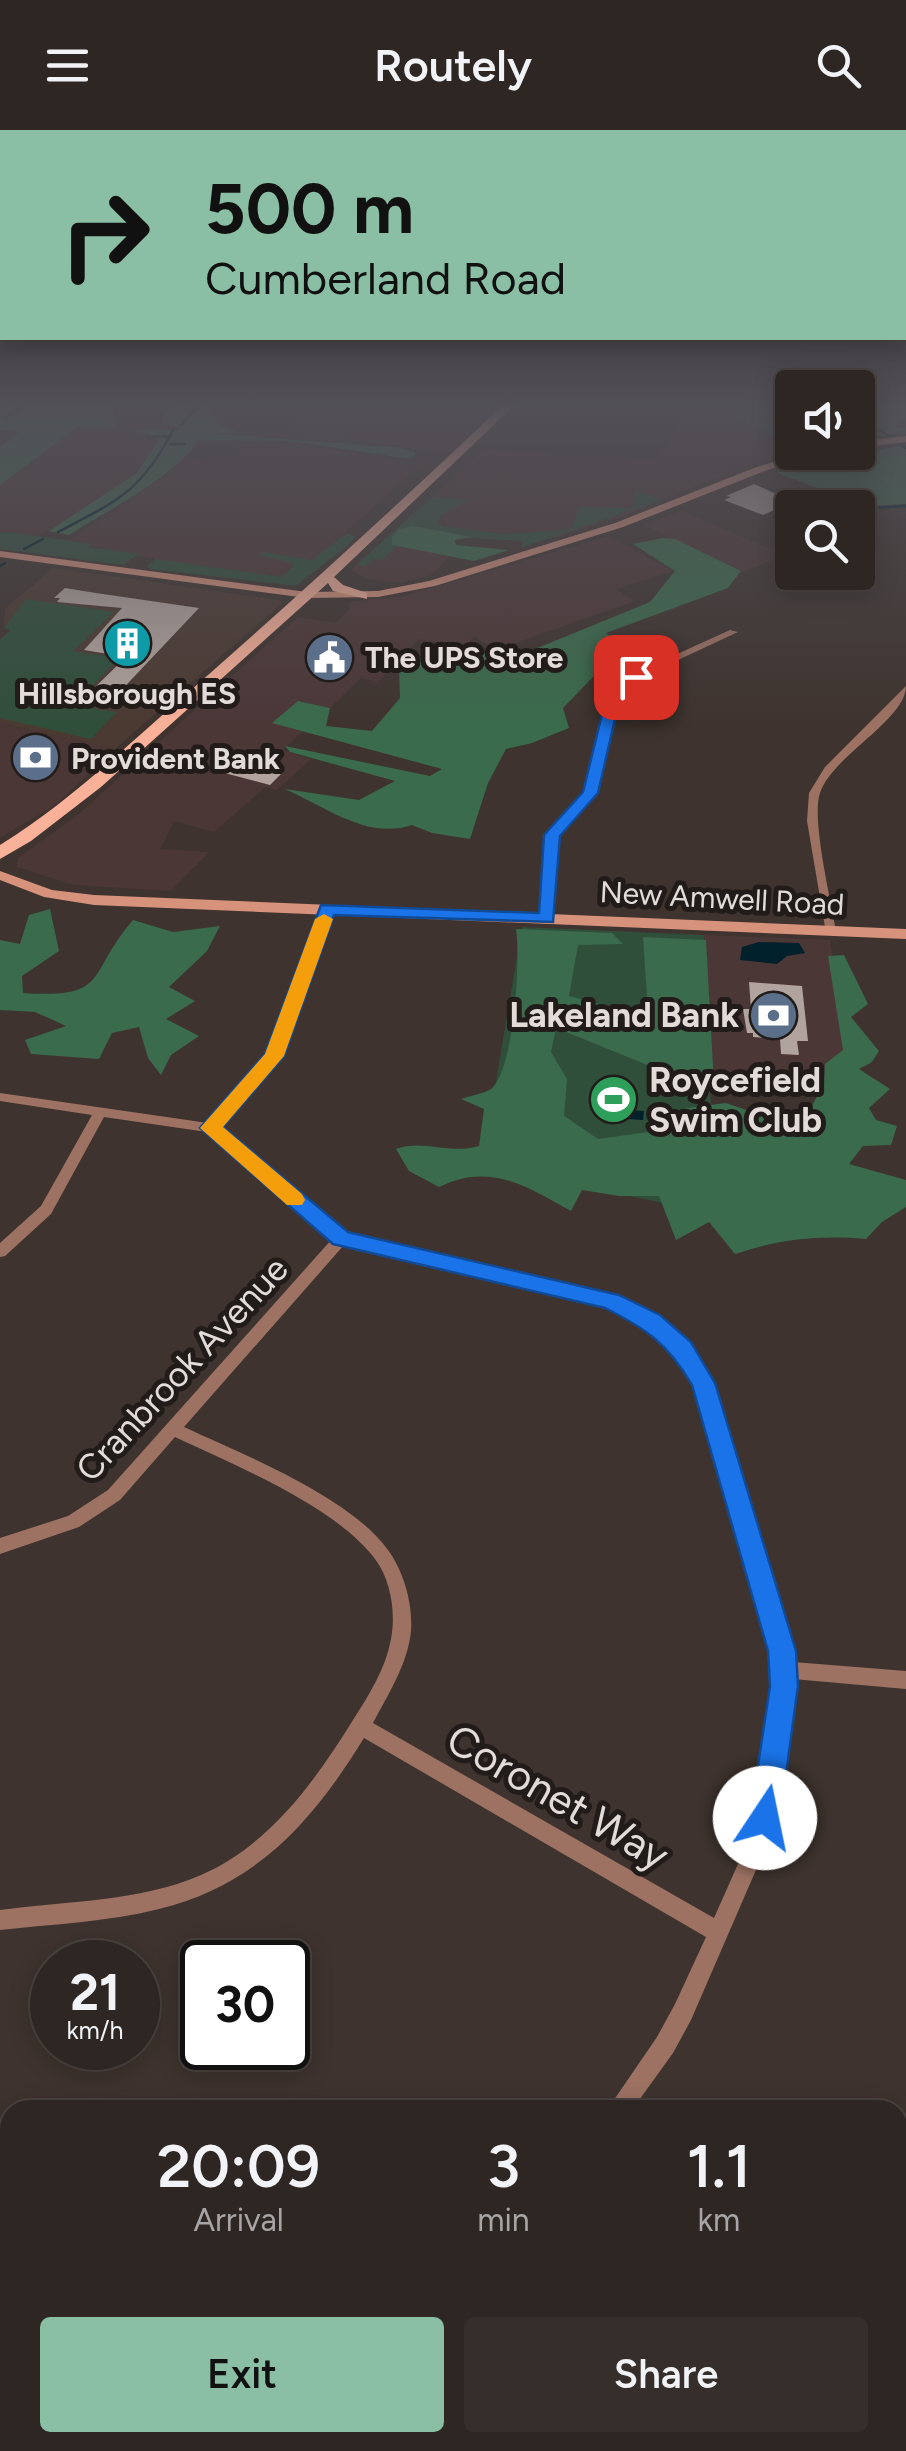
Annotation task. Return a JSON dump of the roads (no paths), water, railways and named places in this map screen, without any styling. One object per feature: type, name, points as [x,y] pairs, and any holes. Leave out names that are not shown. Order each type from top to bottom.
[{"type":"main road","points":[[0,853],[69,805],[400,510]]},
{"type":"main road","points":[[306,595],[334,580],[409,510]]},
{"type":"main road","points":[[0,554],[306,595],[362,596],[431,584],[657,510]]},
{"type":"main road","points":[[334,580],[338,588],[362,596]]},
{"type":"main road","name":"New Amwell Road","points":[[0,875],[30,889],[72,898],[906,934]]},
{"type":"street","points":[[547,918],[552,835],[590,793],[615,698],[645,672],[732,632]]},
{"type":"street","points":[[830,931],[812,820],[814,793],[830,768],[906,690]]},
{"type":"street","points":[[210,1128],[274,1056],[328,909]]},
{"type":"street","points":[[0,1097],[210,1128],[341,1238],[611,1301],[632,1309],[669,1334],[694,1364],[703,1383],[786,1670],[765,1818],[719,1933],[665,2045],[625,2100]]},
{"type":"street","points":[[0,1252],[46,1210],[101,1112]]},
{"type":"street","name":"Cranbrook Avenue","points":[[0,1546],[49,1532],[96,1508],[123,1486],[341,1238]]},
{"type":"street","points":[[0,1920],[168,1896],[230,1871],[267,1844],[297,1814],[360,1726],[388,1677],[401,1639],[398,1594],[382,1555],[366,1535],[332,1510],[174,1430]]},
{"type":"street","points":[[786,1670],[906,1680]]},
{"type":"street","name":"Coronet Way","points":[[360,1726],[719,1933]]},
{"type":"water","points":[[759,942],[799,943],[805,953],[787,956],[777,964],[740,960],[742,947]]},
{"type":"water","name":"Roycefield Swim Club","points":[[598,1087],[632,1090],[631,1110],[644,1111],[643,1120],[596,1117]]},
{"type":"waterway","points":[[58,532],[99,510]]},
{"type":"waterway","points":[[24,549],[43,539]]},
{"type":"waterway","points":[[0,566],[5,563]]},
{"type":"place","name":"Hillsborough ES","points":[[127,644]]},
{"type":"place","name":"The UPS Store","points":[[330,657]]},
{"type":"place","name":"Provident Bank","points":[[36,758]]},
{"type":"place","name":"Lakeland Bank","points":[[774,1015]]},
{"type":"place","name":"Roycefield Swim Club","points":[[614,1100]]}]
